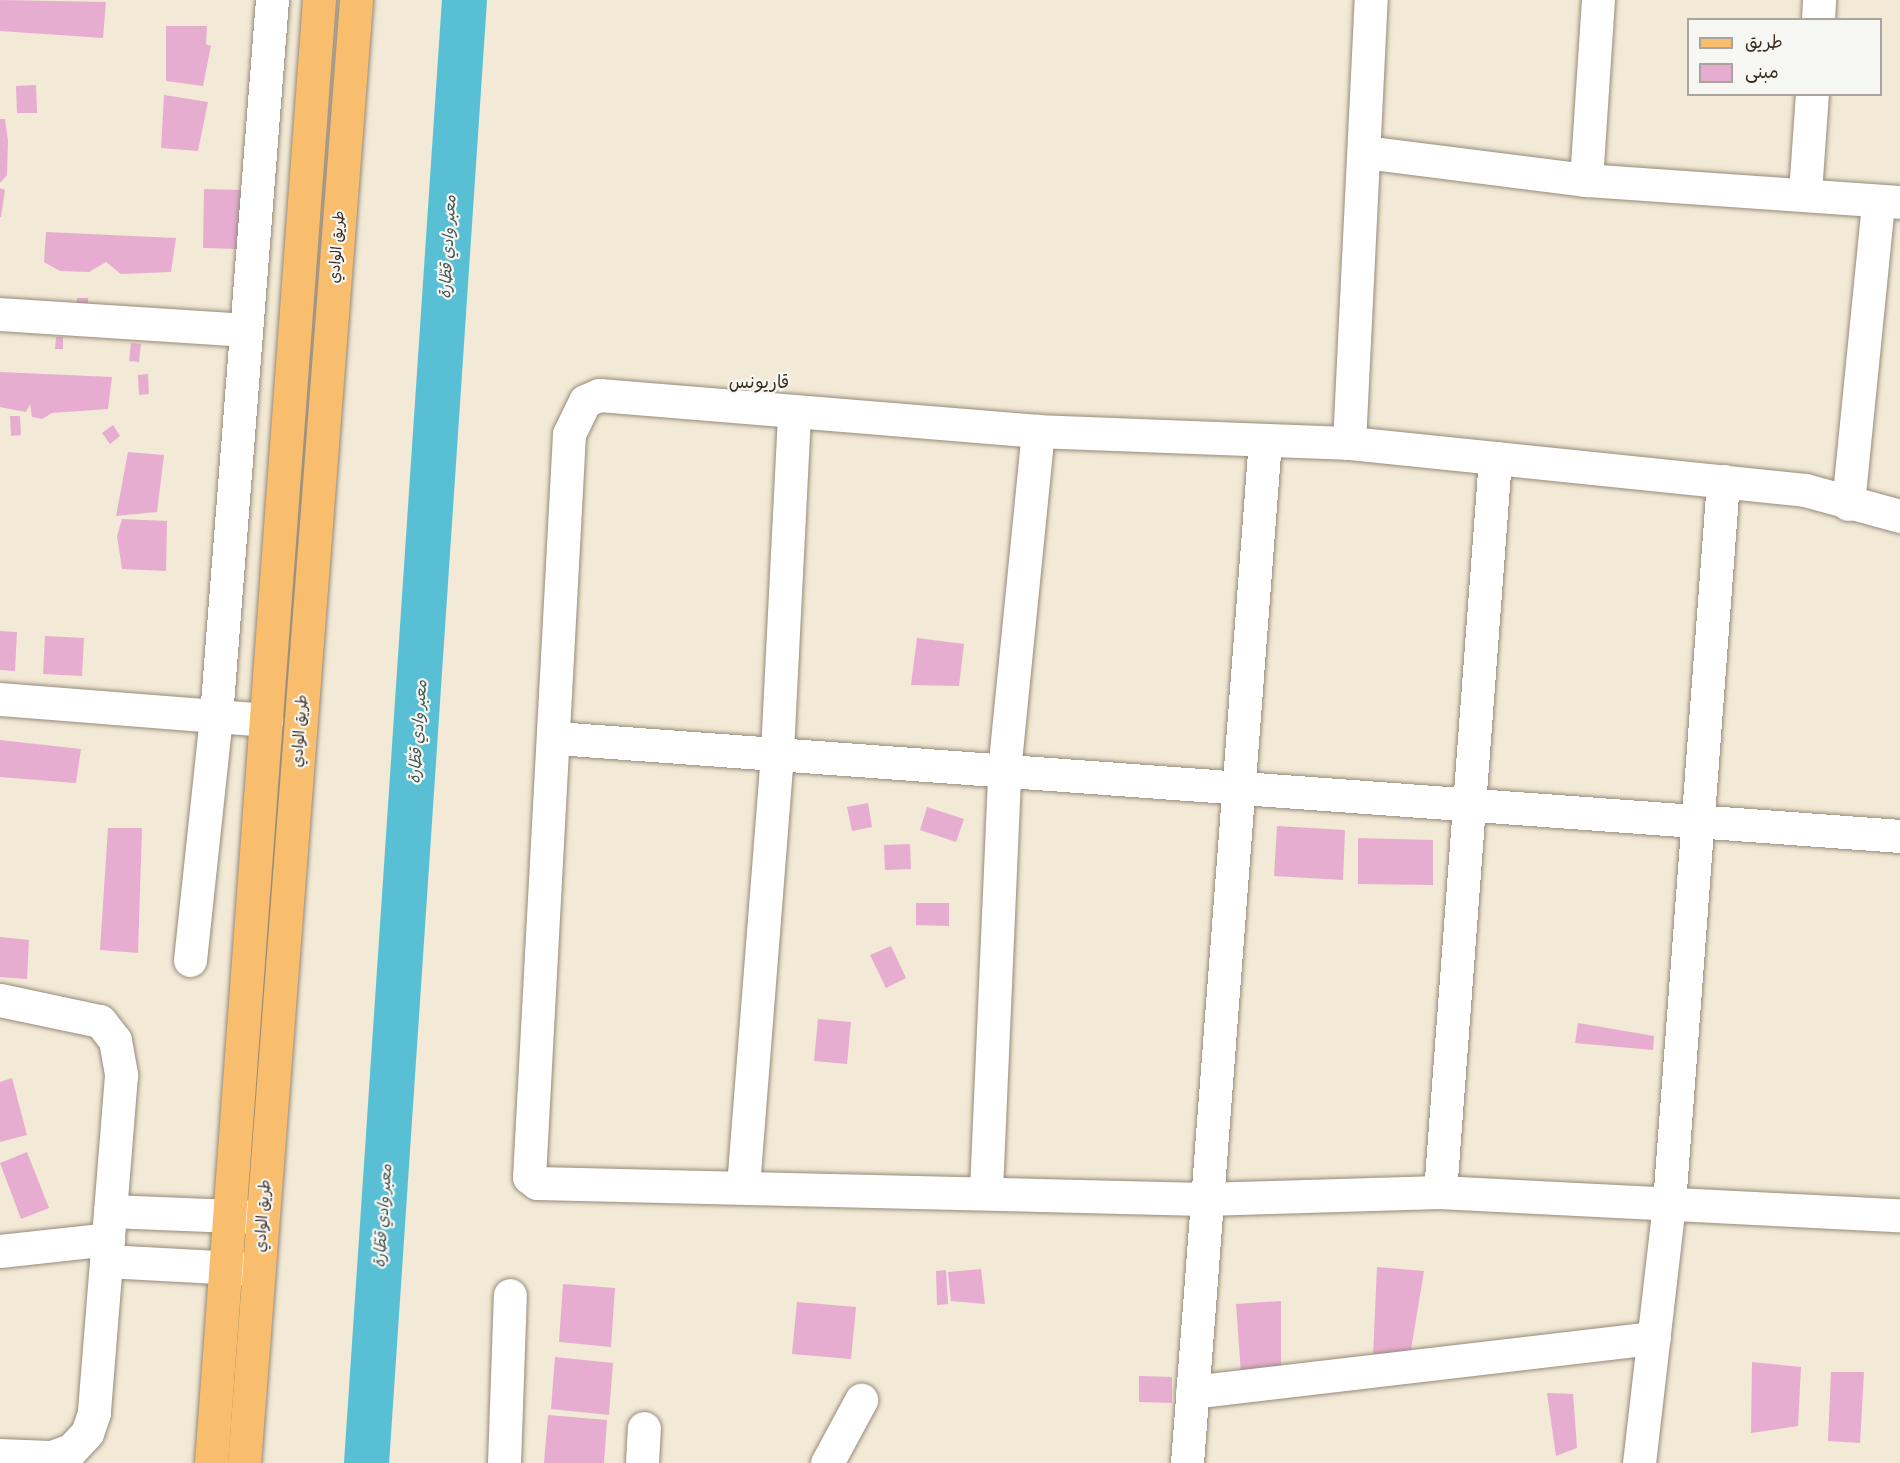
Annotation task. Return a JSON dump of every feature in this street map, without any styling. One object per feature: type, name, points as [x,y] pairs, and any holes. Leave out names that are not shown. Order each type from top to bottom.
[{"type":"main road","points":[[211,1463],[227,1216],[319,0]]},
{"type":"main road","name":"طريق الوادي","points":[[244,1463],[356,0]]},
{"type":"main road","points":[[291,375],[327,378]]},
{"type":"street","points":[[190,960],[216,716],[272,0]]},
{"type":"street","points":[[1349,443],[1371,0]]},
{"type":"street","points":[[1586,180],[1598,0]]},
{"type":"street","points":[[1818,18],[1820,0]]},
{"type":"street","points":[[1805,193],[1812,96]]},
{"type":"street","points":[[1364,152],[1586,180],[1805,193],[1889,202],[1848,504]]},
{"type":"street","points":[[0,314],[245,330]]},
{"type":"street","points":[[1900,516],[1848,504],[1805,490],[1349,443],[1038,431],[599,395],[579,408],[569,434],[556,738],[529,1177],[537,1183],[986,1190],[1204,1199],[1440,1192],[1900,1215]]},
{"type":"street","points":[[743,1186],[777,751],[794,411]]},
{"type":"street","points":[[986,1190],[1004,771],[1038,431]]},
{"type":"street","points":[[1187,1463],[1234,786],[1265,440]]},
{"type":"street","points":[[1440,1192],[1473,805],[1495,458]]},
{"type":"street","points":[[1639,1463],[1669,1203],[1702,821],[1724,481]]},
{"type":"street","points":[[0,699],[266,720]]},
{"type":"street","points":[[556,738],[777,751],[1004,771],[1900,836]]},
{"type":"street","points":[[0,999],[81,1013],[100,1021],[115,1040],[121,1075],[94,1413],[87,1433],[71,1450],[52,1456],[0,1455]]},
{"type":"street","points":[[0,1251],[108,1237],[227,1216],[262,1217]]},
{"type":"street","points":[[108,1237],[224,1267],[259,1269]]},
{"type":"street","points":[[504,1463],[510,1295]]},
{"type":"street","points":[[1192,1392],[1654,1338]]},
{"type":"street","points":[[827,1463],[861,1400]]},
{"type":"street","points":[[642,1463],[644,1428]]},
{"type":"building","points":[[0,0],[106,2],[103,38],[0,31]]},
{"type":"building","points":[[166,26],[207,26],[206,44],[211,46],[203,86],[166,81]]},
{"type":"building","points":[[36,85],[37,113],[17,113],[16,86]]},
{"type":"building","points":[[164,95],[208,102],[198,151],[161,148]]},
{"type":"building","points":[[0,119],[5,119],[8,141],[7,175],[0,183]]},
{"type":"building","points":[[0,188],[5,190],[1,217],[0,217]]},
{"type":"building","points":[[204,189],[241,190],[239,249],[203,248]]},
{"type":"building","points":[[46,232],[176,238],[171,272],[121,274],[106,262],[89,272],[60,271],[44,262]]},
{"type":"building","points":[[77,298],[88,298],[88,314],[77,314]]},
{"type":"building","points":[[56,337],[63,337],[63,349],[55,349]]},
{"type":"building","points":[[131,343],[141,344],[139,362],[129,361]]},
{"type":"building","points":[[0,372],[112,377],[108,409],[52,413],[42,419],[32,417],[30,404],[26,412],[0,407]]},
{"type":"building","points":[[148,374],[149,394],[139,395],[138,375]]},
{"type":"building","points":[[10,416],[20,416],[21,435],[11,436]]},
{"type":"building","points":[[113,425],[120,436],[110,444],[102,433]]},
{"type":"building","points":[[128,452],[164,455],[157,512],[116,516]]},
{"type":"building","points":[[122,519],[167,521],[166,571],[122,569],[117,536]]},
{"type":"building","points":[[0,631],[17,632],[15,671],[0,670]]},
{"type":"building","points":[[45,636],[84,638],[82,676],[43,674]]},
{"type":"building","points":[[917,638],[964,644],[959,686],[911,685]]},
{"type":"building","points":[[0,740],[81,749],[76,783],[0,777]]},
{"type":"building","points":[[868,803],[872,827],[852,831],[847,807]]},
{"type":"building","points":[[927,807],[964,819],[956,842],[920,830]]},
{"type":"building","points":[[1277,826],[1345,830],[1343,880],[1274,876]]},
{"type":"building","points":[[108,828],[142,828],[138,953],[100,950]]},
{"type":"building","points":[[1358,838],[1433,840],[1433,885],[1358,884]]},
{"type":"building","points":[[910,844],[911,869],[885,870],[884,845]]},
{"type":"building","points":[[916,903],[949,903],[949,926],[916,925]]},
{"type":"building","points":[[0,937],[29,940],[27,979],[0,977]]},
{"type":"building","points":[[891,946],[906,978],[886,988],[870,955]]},
{"type":"building","points":[[818,1019],[851,1022],[847,1064],[814,1061]]},
{"type":"building","points":[[1578,1023],[1654,1036],[1653,1050],[1575,1043]]},
{"type":"building","points":[[12,1078],[27,1135],[0,1142],[0,1082]]},
{"type":"building","points":[[27,1152],[49,1208],[21,1219],[0,1163]]},
{"type":"building","points":[[1377,1267],[1424,1271],[1410,1356],[1373,1357]]},
{"type":"building","points":[[981,1269],[985,1304],[951,1301],[948,1272]]},
{"type":"building","points":[[946,1270],[948,1304],[937,1305],[936,1271]]},
{"type":"building","points":[[563,1284],[615,1288],[611,1347],[559,1342]]},
{"type":"building","points":[[1281,1301],[1281,1381],[1241,1374],[1236,1304]]},
{"type":"building","points":[[797,1302],[856,1307],[851,1359],[792,1354]]},
{"type":"building","points":[[555,1357],[613,1363],[609,1415],[551,1409]]},
{"type":"building","points":[[1752,1362],[1801,1367],[1798,1426],[1751,1433]]},
{"type":"building","points":[[1831,1372],[1864,1372],[1860,1443],[1828,1441]]},
{"type":"building","points":[[1139,1376],[1172,1377],[1172,1403],[1139,1402]]},
{"type":"building","points":[[1547,1393],[1573,1394],[1577,1448],[1556,1456]]},
{"type":"building","points":[[548,1415],[607,1420],[604,1463],[544,1463]]},
{"type":"waterway","name":"معبر وادي قطّارة","points":[[366,1463],[464,0]]},
{"type":"district","name":"قاريونس","points":[[759,383]]}]
